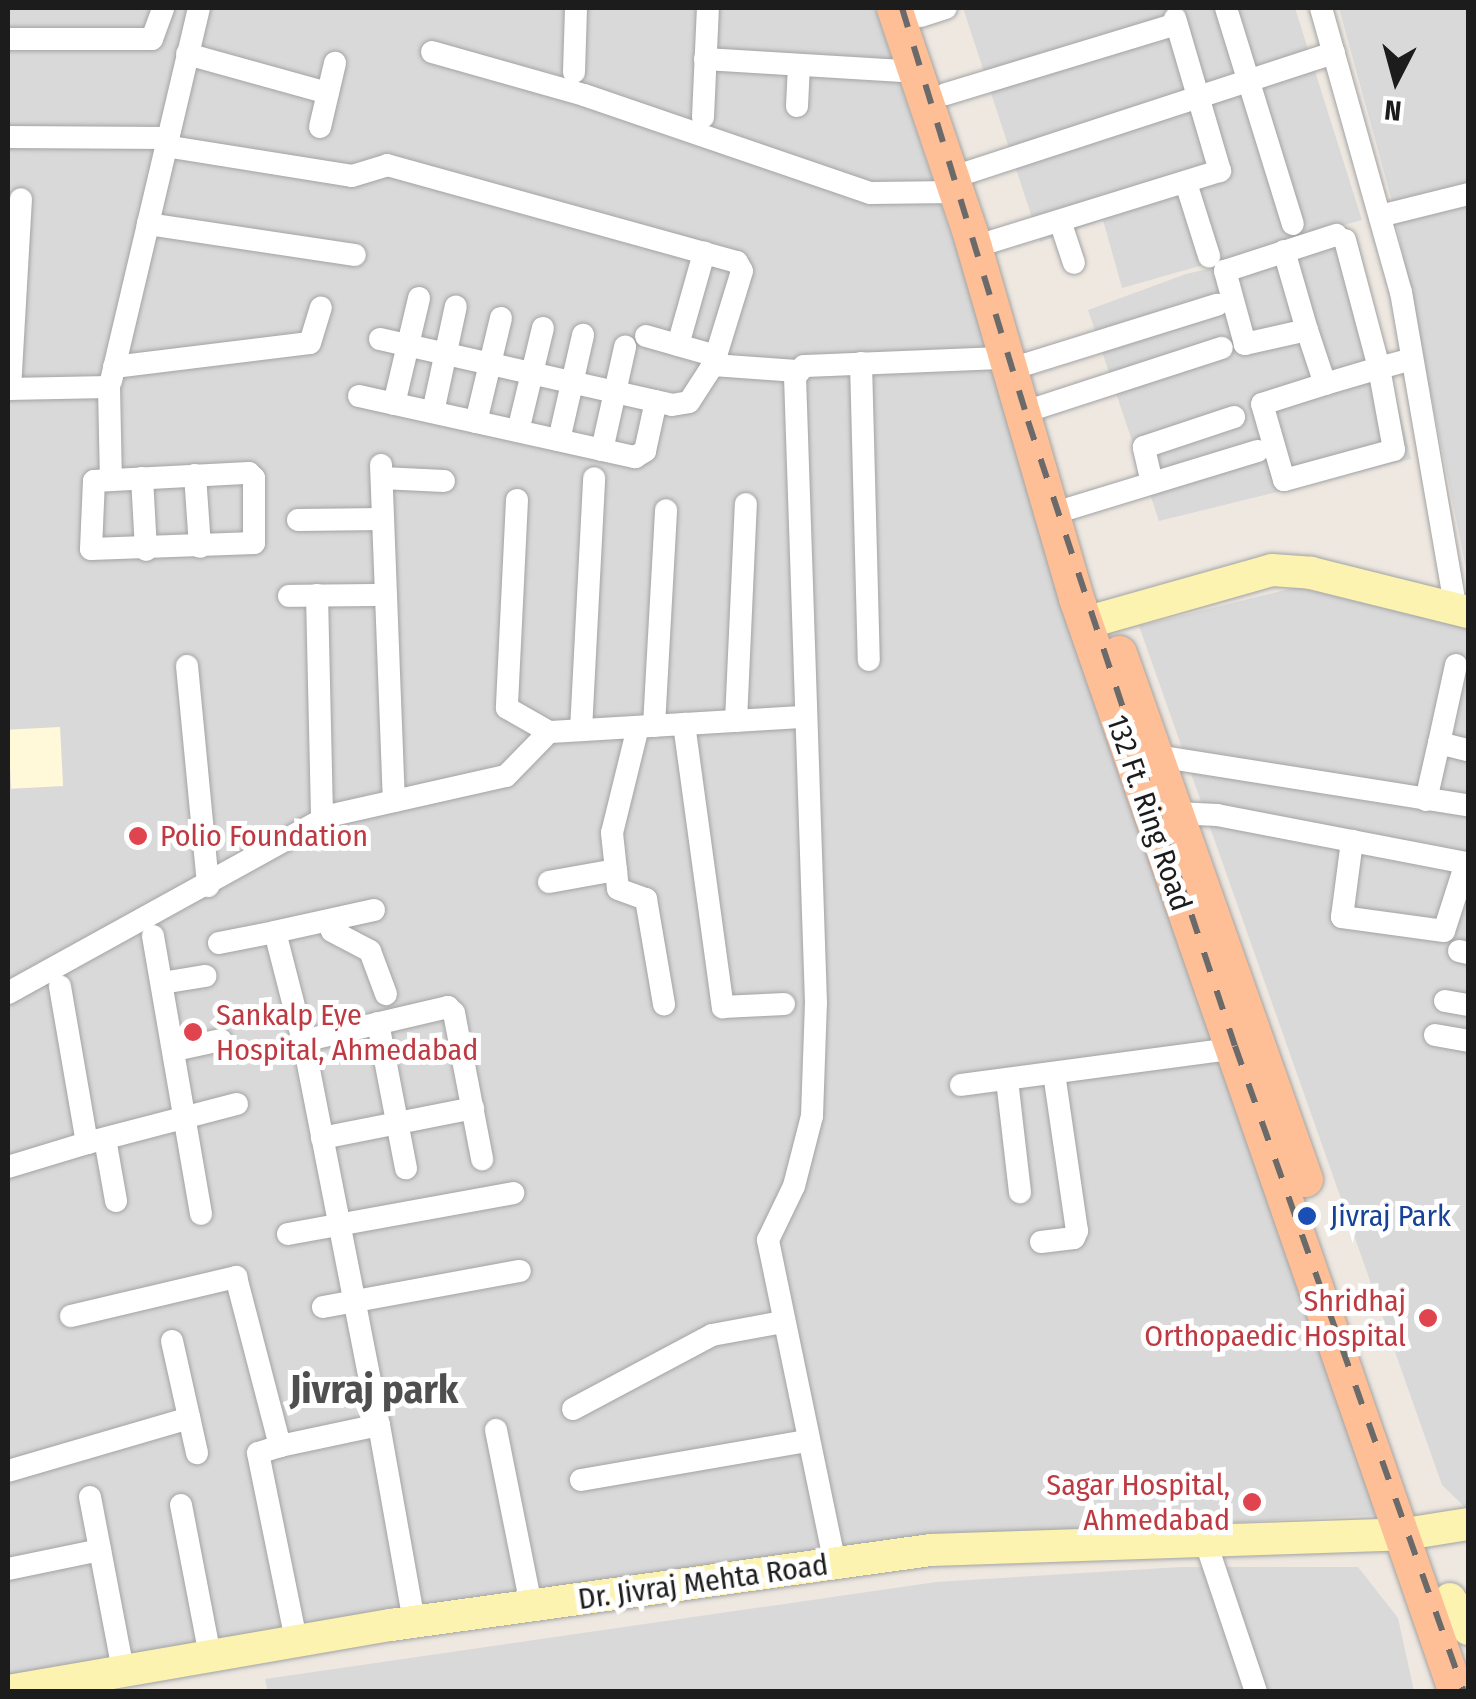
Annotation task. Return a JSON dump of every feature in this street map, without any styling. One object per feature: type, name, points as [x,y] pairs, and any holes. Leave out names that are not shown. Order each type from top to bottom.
[{"type":"main road","name":"132 Ft. Ring Road","points":[[920,10],[914,72],[990,242],[1015,361],[1040,407],[1071,508],[1095,619],[1157,756],[1418,1538]]},
{"type":"main road","name":"132 Ft. Ring Road","points":[[920,10],[946,94],[962,182],[1015,361],[1232,1048],[1449,1613]]},
{"type":"main road","points":[[1095,619],[1272,570],[1311,572],[1462,610]]},
{"type":"main road","points":[[1418,1538],[1468,1524]]},
{"type":"main road","name":"Dr. Jivraj Mehta Road","points":[[8,1692],[135,1681],[210,1656],[414,1621],[931,1550],[1418,1538]]},
{"type":"main road","points":[[87,1692],[402,1636],[939,1563],[1468,1538]]},
{"type":"main road","points":[[1449,1613],[1468,1655]]},
{"type":"main road","points":[[1435,1692],[1449,1613]]},
{"type":"main road","points":[[1449,1613],[1456,1692]]},
{"type":"street","points":[[8,39],[152,39],[162,8]]},
{"type":"street","points":[[111,480],[112,377],[200,8]]},
{"type":"street","points":[[574,72],[576,8]]},
{"type":"street","points":[[702,117],[708,8]]},
{"type":"street","points":[[1226,8],[1293,224]]},
{"type":"street","points":[[1320,8],[1380,216],[1462,610]]},
{"type":"street","points":[[946,94],[1176,21],[1220,171],[990,242]]},
{"type":"street","points":[[432,52],[584,94],[870,192],[962,182],[1198,96],[1334,54]]},
{"type":"street","points":[[188,54],[328,94]]},
{"type":"street","points":[[705,59],[914,72]]},
{"type":"street","points":[[320,127],[335,63]]},
{"type":"street","points":[[797,106],[799,65]]},
{"type":"street","points":[[8,137],[166,142],[352,176],[386,165],[737,262],[742,271],[714,360],[689,402],[656,401],[380,339]]},
{"type":"street","points":[[1186,183],[1209,256]]},
{"type":"street","points":[[1380,216],[1468,194]]},
{"type":"street","points":[[21,198],[9,389],[112,377],[310,342],[321,308]]},
{"type":"street","points":[[1060,221],[1074,263]]},
{"type":"street","points":[[148,224],[355,254]]},
{"type":"street","points":[[1307,330],[1245,344],[1226,269],[1284,250],[1341,238],[1378,368],[1393,453],[1287,482],[1262,404],[1378,368],[1412,360]]},
{"type":"street","points":[[1284,250],[1325,384]]},
{"type":"street","points":[[678,345],[704,253]]},
{"type":"street","points":[[394,404],[418,298]]},
{"type":"street","points":[[602,450],[616,392],[636,342],[678,345],[714,360],[797,371],[861,363],[1015,361],[1217,305]]},
{"type":"street","points":[[433,412],[456,306]]},
{"type":"street","points":[[476,422],[501,318]]},
{"type":"street","points":[[518,432],[544,328]]},
{"type":"street","points":[[559,440],[584,335]]},
{"type":"street","points":[[1040,407],[1222,348]]},
{"type":"street","points":[[861,363],[870,660]]},
{"type":"street","points":[[797,371],[803,716],[817,894],[816,1002],[812,1116],[794,1186],[768,1240],[806,1441],[835,1564]]},
{"type":"street","points":[[359,396],[641,456],[656,401]]},
{"type":"street","points":[[1152,483],[1144,446],[1234,417]]},
{"type":"street","points":[[1071,508],[1256,450]]},
{"type":"street","points":[[394,801],[381,471],[444,480]]},
{"type":"street","points":[[245,472],[254,478],[254,543],[146,550],[91,549],[89,484],[111,480],[245,472]]},
{"type":"street","points":[[195,475],[200,547]]},
{"type":"street","points":[[142,478],[146,550]]},
{"type":"street","points":[[581,730],[594,478]]},
{"type":"street","points":[[517,500],[507,708],[549,732],[803,716]]},
{"type":"street","points":[[736,721],[746,504]]},
{"type":"street","points":[[664,1004],[646,899],[621,892],[611,819],[646,727],[666,510]]},
{"type":"street","points":[[298,520],[383,519]]},
{"type":"street","points":[[317,595],[322,819]]},
{"type":"street","points":[[289,596],[386,595]]},
{"type":"street","points":[[1426,800],[1456,665]]},
{"type":"street","points":[[187,666],[208,886]]},
{"type":"street","points":[[684,724],[723,1007],[784,1004]]},
{"type":"street","points":[[8,993],[208,886],[322,819],[506,776],[549,732]]},
{"type":"street","points":[[1439,743],[1468,750]]},
{"type":"street","points":[[1157,756],[1468,805]]},
{"type":"street","points":[[1177,813],[1352,841],[1466,863],[1446,928],[1437,933],[1342,917],[1352,841]]},
{"type":"street","points":[[549,882],[616,870]]},
{"type":"street","points":[[219,943],[374,910]]},
{"type":"street","points":[[329,921],[332,931],[370,951],[386,994]]},
{"type":"street","points":[[275,932],[303,1041],[341,1223],[414,1621]]},
{"type":"street","points":[[154,936],[188,1118],[201,1214]]},
{"type":"street","points":[[162,982],[205,976]]},
{"type":"street","points":[[60,986],[96,1141],[116,1201]]},
{"type":"street","points":[[1444,1001],[1468,1005]]},
{"type":"street","points":[[303,1041],[440,1007],[454,1012],[482,1158]]},
{"type":"street","points":[[378,1023],[406,1168]]},
{"type":"street","points":[[1435,1035],[1468,1041]]},
{"type":"street","points":[[175,1050],[221,1040]]},
{"type":"street","points":[[962,1085],[1232,1048]]},
{"type":"street","points":[[1041,1242],[1074,1238],[1078,1231],[1054,1074]]},
{"type":"street","points":[[1007,1080],[1020,1192]]},
{"type":"street","points":[[8,1168],[237,1104]]},
{"type":"street","points":[[322,1138],[472,1108]]},
{"type":"street","points":[[288,1234],[513,1193]]},
{"type":"street","points":[[323,1307],[520,1271]]},
{"type":"street","points":[[71,1316],[236,1277],[280,1446]]},
{"type":"street","points":[[573,1409],[712,1335],[782,1322]]},
{"type":"street","points":[[172,1341],[198,1452]]},
{"type":"street","points":[[8,1470],[189,1418]]},
{"type":"street","points":[[296,1640],[258,1453],[379,1425]]},
{"type":"street","points":[[496,1430],[531,1605]]},
{"type":"street","points":[[580,1480],[806,1441]]},
{"type":"street","points":[[90,1497],[135,1681]]},
{"type":"street","points":[[181,1506],[210,1656]]},
{"type":"street","points":[[8,1569],[100,1550]]},
{"type":"street","points":[[1209,1552],[1256,1692]]},
{"type":"shaded area","points":[[8,8],[875,8],[1370,1482],[1374,1515],[1114,1529],[8,1676]]},
{"type":"shaded area","points":[[963,8],[1295,8],[1362,220],[1122,288],[1103,220],[1040,242]]},
{"type":"shaded area","points":[[1339,8],[1468,8],[1468,578],[1392,201]]},
{"type":"shaded area","points":[[1356,235],[1411,459],[1159,521],[1088,310],[1186,274]]},
{"type":"shaded area","points":[[1297,587],[1468,628],[1468,1510],[1442,1485],[1139,626]]},
{"type":"shaded area","points":[[60,727],[63,786],[11,789],[8,730]]},
{"type":"shaded area","points":[[1181,1567],[1358,1567],[1398,1618],[1414,1691],[268,1692],[265,1679],[936,1582]]},
{"type":"railway","points":[[902,8],[1028,421],[1235,1046],[1464,1692]]},
{"type":"place","name":"Polio Foundation","points":[[138,836]]},
{"type":"place","name":"Sankalp Eye Hospital, Ahmedabad","points":[[193,1032]]},
{"type":"place","name":"Jivraj Park","points":[[1307,1216]]},
{"type":"place","name":"Shridhaj Orthopaedic Hospital","points":[[1428,1318]]},
{"type":"place","name":"Sagar Hospital, Ahmedabad","points":[[1252,1502]]},
{"type":"district","name":"Jivraj park","points":[[374,1390]]}]
